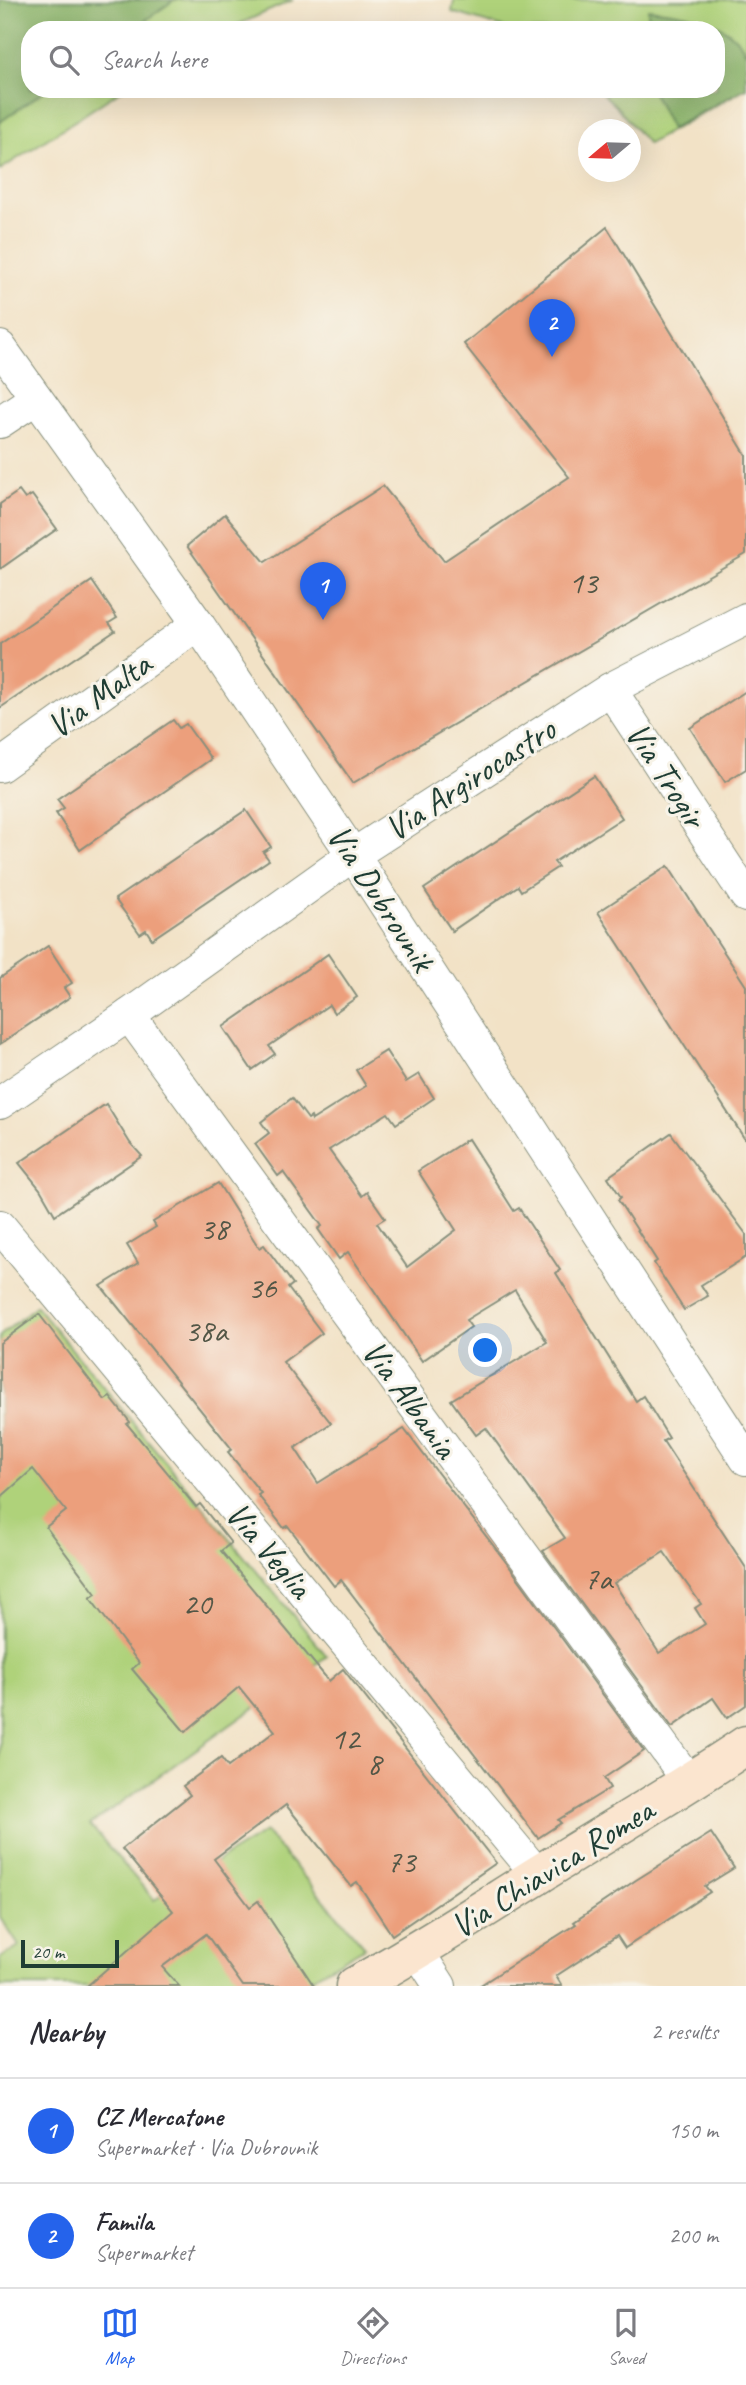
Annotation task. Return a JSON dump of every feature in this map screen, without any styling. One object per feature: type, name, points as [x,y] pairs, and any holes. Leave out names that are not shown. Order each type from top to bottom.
[{"type":"street","name":"Via Dubrovnik","points":[[0,347],[198,624],[354,855],[746,1459]]},
{"type":"street","points":[[0,422],[36,398]]},
{"type":"street","name":"Via Argirocastro","points":[[0,1103],[354,855],[610,690],[746,619]]},
{"type":"street","name":"Via Malta","points":[[0,766],[198,624]]},
{"type":"street","name":"Via Trogir","points":[[610,690],[746,896]]},
{"type":"street","name":"Via Albania","points":[[129,1015],[690,1783]]},
{"type":"street","name":"Via Veglia","points":[[0,1226],[538,1875]]},
{"type":"street","name":"Via Chiavica Romea","points":[[355,1986],[418,1952],[690,1783],[746,1745]]},
{"type":"street","points":[[418,1952],[440,1986]]},
{"type":"green space","points":[[0,0],[293,0],[246,21],[21,21],[21,98],[109,98],[0,170]]},
{"type":"green space","points":[[0,0],[174,0],[145,21],[21,21],[21,98],[34,98],[0,122]]},
{"type":"green space","points":[[454,0],[746,0],[746,88],[648,144],[641,136],[641,119],[627,119],[608,98],[725,98],[725,21],[482,21],[452,12]]},
{"type":"green space","points":[[648,9],[675,12],[707,21],[649,21]]},
{"type":"green space","points":[[725,30],[739,42],[746,54],[746,88],[671,129],[656,98],[725,98]]},
{"type":"green space","points":[[36,1306],[327,1656],[90,1825],[154,1900],[265,1832],[365,1947],[298,1986],[0,1986],[0,1958],[19,1946],[0,1917],[0,1336]]},
{"type":"building","points":[[607,227],[746,455],[746,554],[353,783],[187,546],[225,514],[265,562],[383,486],[444,561],[569,477],[464,344]]},
{"type":"building","points":[[19,491],[25,499],[32,495],[57,529],[0,569],[0,504]]},
{"type":"building","points":[[92,581],[117,618],[109,623],[115,631],[0,708],[0,644]]},
{"type":"building","points":[[746,691],[746,769],[725,782],[690,728]]},
{"type":"building","points":[[173,720],[179,728],[186,724],[211,759],[80,850],[56,813],[64,808],[57,799]]},
{"type":"building","points":[[594,776],[622,818],[554,862],[558,867],[521,891],[518,886],[452,931],[424,889]]},
{"type":"building","points":[[246,810],[271,847],[263,852],[269,860],[152,939],[146,930],[140,934],[115,899]]},
{"type":"building","points":[[668,866],[746,986],[746,1141],[598,912]]},
{"type":"building","points":[[48,946],[72,983],[64,988],[70,997],[0,1044],[0,978]]},
{"type":"building","points":[[328,954],[357,997],[334,1013],[329,1005],[269,1046],[275,1054],[252,1070],[223,1027]]},
{"type":"building","points":[[386,1051],[406,1082],[419,1074],[434,1098],[396,1124],[388,1113],[329,1150],[362,1196],[367,1192],[385,1218],[377,1223],[407,1267],[456,1230],[418,1171],[468,1139],[514,1211],[519,1208],[560,1270],[556,1273],[636,1401],[643,1396],[669,1438],[663,1441],[746,1568],[746,1705],[727,1718],[713,1698],[672,1727],[543,1551],[565,1538],[486,1428],[476,1435],[451,1400],[547,1342],[515,1290],[466,1320],[471,1327],[422,1361],[348,1252],[339,1259],[318,1229],[322,1226],[283,1172],[278,1176],[255,1144],[269,1133],[261,1122],[292,1098],[308,1119],[311,1117],[312,1120],[366,1086],[356,1070]],"holes":[[[664,1552],[701,1604],[695,1608],[705,1624],[659,1653],[614,1583]]]},
{"type":"building","points":[[106,1104],[130,1143],[142,1156],[55,1215],[40,1189],[19,1163]]},
{"type":"building","points":[[671,1133],[746,1234],[746,1257],[701,1285],[708,1296],[684,1310],[618,1200],[621,1197],[608,1177]]},
{"type":"building","points":[[218,1183],[259,1248],[264,1245],[293,1284],[288,1288],[322,1333],[283,1362],[331,1423],[295,1448],[318,1483],[404,1429],[512,1570],[644,1751],[604,1778],[610,1788],[558,1820],[561,1823],[538,1838],[341,1580],[334,1586],[288,1526],[284,1528],[258,1495],[261,1493],[228,1452],[232,1449],[101,1286],[138,1263],[127,1245],[156,1227],[153,1222]]},
{"type":"building","points":[[39,1314],[105,1400],[110,1397],[130,1422],[127,1424],[196,1507],[200,1504],[231,1543],[221,1551],[329,1681],[343,1669],[496,1863],[392,1935],[357,1882],[351,1886],[286,1805],[214,1859],[250,1907],[258,1901],[314,1986],[243,1986],[206,1934],[162,1967],[179,1986],[87,1986],[173,1911],[122,1849],[190,1795],[183,1786],[221,1758],[228,1767],[275,1731],[239,1687],[185,1732],[132,1669],[139,1663],[90,1598],[96,1594],[46,1527],[66,1511],[33,1469],[0,1498],[0,1343]]},
{"type":"building","points":[[711,1833],[734,1868],[705,1886],[710,1892],[625,1948],[617,1936],[556,1976],[562,1986],[479,1986],[576,1924],[574,1922],[636,1880]]},
{"type":"place","name":"Famila","points":[[552,357]]},
{"type":"place","name":"CZ Mercatone","points":[[323,620]]}]
